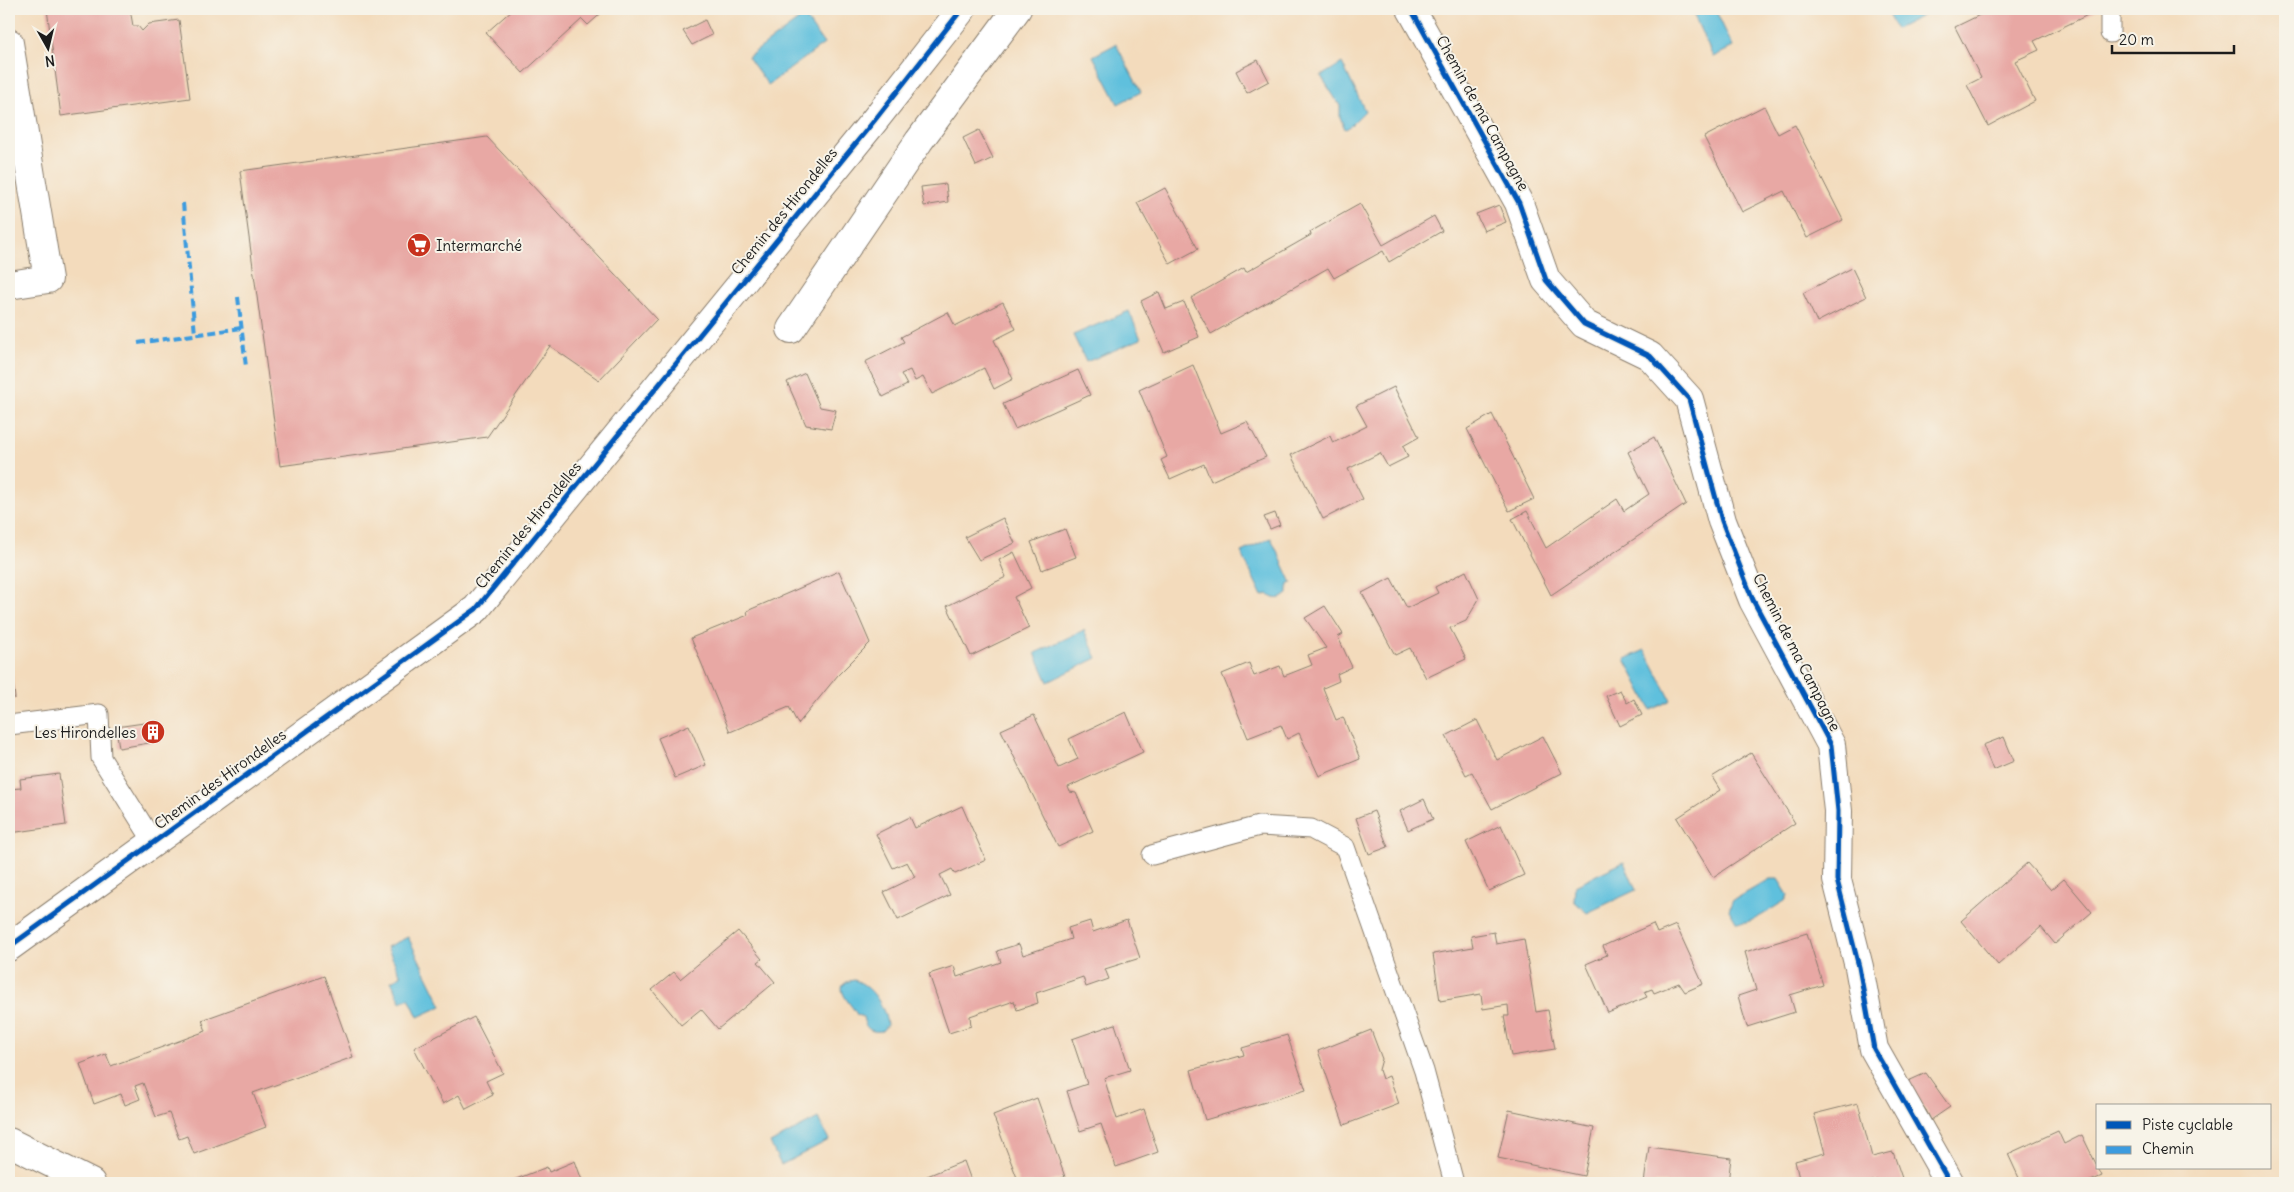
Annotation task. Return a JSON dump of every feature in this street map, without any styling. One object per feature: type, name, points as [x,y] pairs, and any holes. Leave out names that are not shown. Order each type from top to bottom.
[{"type":"street","name":"Chemin des Hirondelles","points":[[9,947],[476,609],[874,121],[962,9]]},
{"type":"street","points":[[791,329],[919,141],[1017,9]]},
{"type":"street","name":"Chemin de ma Campagne","points":[[1411,9],[1518,203],[1546,280],[1584,324],[1650,356],[1689,399],[1722,521],[1753,600],[1831,745],[1838,811],[1837,880],[1860,967],[1874,1049],[1950,1183]]},
{"type":"street","points":[[9,42],[48,279],[9,285]]},
{"type":"street","points":[[9,1142],[91,1183]]},
{"type":"lane","points":[[2110,9],[2110,33]]},
{"type":"lane","points":[[9,725],[98,714],[101,758],[154,843]]},
{"type":"lane","points":[[1152,855],[1259,826],[1311,829],[1345,847],[1424,1071],[1454,1183]]},
{"type":"water","points":[[1691,9],[1715,9],[1733,47],[1713,57]]},
{"type":"water","points":[[1885,9],[1923,9],[1926,14],[1896,29]]},
{"type":"water","points":[[804,16],[824,44],[768,85],[748,57]]},
{"type":"water","points":[[1116,44],[1141,92],[1118,104],[1093,56]]},
{"type":"water","points":[[1342,63],[1365,111],[1345,129],[1340,117],[1340,106],[1321,76]]},
{"type":"water","points":[[1129,311],[1141,339],[1086,362],[1073,335]]},
{"type":"water","points":[[1271,538],[1292,583],[1288,585],[1288,594],[1278,598],[1273,598],[1268,594],[1262,596],[1241,552]]},
{"type":"water","points":[[1084,630],[1097,658],[1048,682],[1035,653]]},
{"type":"water","points":[[1645,650],[1671,700],[1651,710],[1625,659]]},
{"type":"water","points":[[1624,862],[1636,890],[1587,913],[1574,901],[1575,885]]},
{"type":"water","points":[[1770,879],[1778,879],[1788,895],[1785,901],[1755,919],[1742,923],[1736,922],[1729,910],[1732,901]]},
{"type":"water","points":[[408,937],[442,1006],[418,1017],[409,998],[401,1002],[391,981],[401,976],[387,947]]},
{"type":"water","points":[[854,980],[872,992],[884,1011],[887,1025],[882,1031],[869,1029],[863,1017],[857,1015],[844,996],[843,986],[846,982]]},
{"type":"water","points":[[818,1118],[829,1140],[781,1165],[770,1143]]},
{"type":"building","points":[[47,9],[130,9],[133,26],[138,26],[142,31],[149,24],[179,20],[190,98],[61,116]]},
{"type":"building","points":[[513,9],[606,9],[588,25],[582,19],[523,73],[486,33]]},
{"type":"building","points":[[1992,9],[2100,9],[2034,41],[2039,50],[2015,61],[2035,101],[1988,126],[1967,85],[1981,78],[1955,27]]},
{"type":"building","points":[[705,20],[712,35],[692,45],[683,31]]},
{"type":"building","points":[[1258,60],[1269,81],[1247,93],[1236,71]]},
{"type":"building","points":[[1764,106],[1778,134],[1795,125],[1843,220],[1807,238],[1784,191],[1742,212],[1704,137]]},
{"type":"building","points":[[979,130],[993,158],[976,166],[963,138]]},
{"type":"building","name":"Intermarché","points":[[487,137],[657,319],[599,380],[550,346],[487,437],[280,466],[240,171]]},
{"type":"building","points":[[946,184],[948,202],[924,206],[921,187]]},
{"type":"building","points":[[1165,188],[1198,249],[1170,264],[1137,203]]},
{"type":"building","points":[[1360,204],[1383,245],[1434,216],[1442,231],[1389,262],[1383,251],[1334,278],[1328,268],[1211,334],[1191,298],[1244,268],[1246,272],[1311,235],[1310,232]]},
{"type":"building","points":[[1499,205],[1506,222],[1484,231],[1476,214]]},
{"type":"building","points":[[1852,268],[1866,297],[1817,322],[1803,293]]},
{"type":"building","points":[[1159,292],[1166,309],[1184,302],[1199,337],[1164,352],[1141,301]]},
{"type":"building","points":[[1003,302],[1016,329],[994,340],[1013,379],[994,389],[984,368],[932,394],[923,377],[915,381],[910,370],[901,374],[907,385],[883,397],[865,362],[904,342],[901,337],[948,312],[955,326]]},
{"type":"building","points":[[1193,365],[1221,433],[1247,422],[1266,457],[1211,481],[1204,464],[1170,479],[1161,460],[1167,457],[1139,390]]},
{"type":"building","points":[[1078,370],[1090,395],[1015,429],[1003,404]]},
{"type":"building","points":[[805,373],[820,407],[836,410],[831,429],[806,425],[787,382]]},
{"type":"building","points":[[1394,387],[1419,437],[1403,446],[1408,457],[1388,467],[1380,453],[1348,469],[1363,499],[1323,519],[1291,455],[1330,436],[1333,443],[1367,426],[1356,406]]},
{"type":"building","points":[[1492,414],[1534,499],[1509,511],[1467,429]]},
{"type":"building","points":[[1654,437],[1686,504],[1551,595],[1512,519],[1527,511],[1546,548],[1617,499],[1624,511],[1649,494],[1628,452]]},
{"type":"building","points":[[1275,513],[1280,525],[1270,529],[1264,517]]},
{"type":"building","points":[[1003,518],[1015,543],[979,560],[965,537]]},
{"type":"building","points":[[1065,529],[1076,557],[1042,570],[1031,542]]},
{"type":"building","points":[[1014,552],[1031,588],[1014,597],[1029,628],[971,656],[947,606],[1006,577],[999,560]]},
{"type":"building","points":[[839,571],[870,643],[838,675],[798,724],[789,707],[730,732],[691,638],[748,615],[747,611]]},
{"type":"building","points":[[1466,571],[1479,599],[1466,621],[1450,628],[1466,659],[1426,678],[1410,648],[1395,655],[1362,593],[1391,578],[1407,608],[1438,593],[1435,587]]},
{"type":"building","points":[[1325,606],[1343,634],[1338,637],[1352,667],[1337,674],[1339,681],[1323,688],[1336,720],[1343,717],[1360,759],[1319,776],[1299,733],[1287,739],[1281,725],[1248,738],[1222,674],[1249,663],[1254,676],[1280,666],[1284,676],[1312,665],[1308,655],[1326,648],[1305,618]]},
{"type":"building","points":[[9,658],[15,698],[9,699]]},
{"type":"building","points":[[1620,690],[1627,703],[1634,699],[1642,715],[1620,726],[1606,696]]},
{"type":"building","points":[[1126,712],[1143,752],[1068,787],[1070,792],[1076,793],[1093,831],[1058,847],[1001,730],[1034,715],[1059,768],[1078,759],[1069,739]]},
{"type":"building","points":[[1477,720],[1497,760],[1543,736],[1562,773],[1492,809],[1472,772],[1466,775],[1446,736]]},
{"type":"building","points":[[158,721],[161,741],[119,748],[116,727]]},
{"type":"building","points":[[689,725],[706,765],[675,778],[658,738]]},
{"type":"building","points":[[2004,737],[2014,761],[1993,770],[1983,745]]},
{"type":"building","points":[[1751,753],[1795,823],[1713,877],[1677,818],[1720,790],[1712,777]]},
{"type":"building","points":[[59,774],[66,825],[10,833],[12,851],[9,851],[9,789],[21,788],[20,779]]},
{"type":"building","points":[[1424,799],[1433,819],[1408,830],[1400,811]]},
{"type":"building","points":[[962,806],[986,860],[955,874],[952,869],[940,875],[950,895],[898,920],[884,892],[915,877],[907,862],[893,868],[876,834],[910,817],[915,828]]},
{"type":"building","points":[[1374,811],[1388,847],[1369,854],[1356,818]]},
{"type":"building","points":[[1501,825],[1524,875],[1489,891],[1466,842]]},
{"type":"building","points":[[2027,863],[2051,890],[2064,879],[2092,912],[2055,944],[2041,927],[1998,965],[1961,921]]},
{"type":"building","points":[[1127,920],[1140,958],[1105,969],[1109,979],[1086,987],[1083,977],[1036,993],[1038,1003],[1017,1010],[1014,1001],[970,1016],[971,1026],[949,1033],[929,974],[954,966],[957,977],[1001,962],[997,951],[1019,944],[1023,955],[1071,939],[1068,928],[1090,921],[1093,932]]},
{"type":"building","points":[[1653,924],[1657,933],[1676,925],[1703,984],[1685,992],[1679,983],[1654,993],[1652,989],[1644,992],[1647,997],[1608,1013],[1586,964],[1607,955],[1603,946]]},
{"type":"building","points":[[738,931],[762,959],[758,962],[775,982],[718,1029],[701,1009],[681,1025],[652,990],[674,972],[680,979]]},
{"type":"building","points":[[1494,932],[1496,944],[1524,939],[1536,1012],[1548,1010],[1555,1049],[1511,1056],[1504,1016],[1509,1016],[1508,1005],[1483,1009],[1481,994],[1440,1001],[1433,954],[1473,947],[1471,936]]},
{"type":"building","points":[[1807,933],[1823,985],[1790,995],[1795,1012],[1747,1027],[1738,996],[1756,990],[1745,952]]},
{"type":"building","points":[[324,976],[353,1057],[253,1093],[266,1127],[194,1154],[187,1136],[179,1139],[169,1113],[156,1117],[143,1083],[135,1086],[140,1099],[125,1105],[121,1094],[94,1104],[80,1064],[106,1054],[111,1066],[206,1031],[202,1020]]},
{"type":"building","points":[[474,1017],[503,1073],[486,1081],[493,1095],[466,1109],[459,1095],[443,1104],[414,1048]]},
{"type":"building","points":[[1115,1024],[1130,1070],[1104,1078],[1117,1119],[1144,1109],[1158,1152],[1116,1167],[1101,1124],[1080,1131],[1067,1091],[1087,1084],[1072,1039]]},
{"type":"building","points":[[1371,1030],[1382,1059],[1379,1070],[1382,1079],[1389,1076],[1399,1104],[1344,1125],[1318,1051]]},
{"type":"building","points":[[1287,1035],[1306,1090],[1205,1120],[1191,1070],[1244,1055],[1242,1048]]},
{"type":"building","points":[[1926,1073],[1950,1107],[1931,1120],[1926,1110],[1904,1083]]},
{"type":"building","points":[[1037,1098],[1065,1177],[1047,1183],[1019,1183],[993,1115]]},
{"type":"building","points":[[1858,1103],[1872,1157],[1893,1152],[1903,1181],[1894,1183],[1878,1183],[1877,1180],[1865,1183],[1800,1183],[1795,1161],[1825,1153],[1814,1114]]},
{"type":"building","points":[[1509,1110],[1594,1128],[1584,1176],[1498,1158]]},
{"type":"building","points":[[2058,1131],[2064,1144],[2082,1135],[2096,1164],[2096,1170],[2099,1170],[2102,1176],[2086,1183],[2011,1183],[2019,1178],[2008,1154]]},
{"type":"building","points":[[1649,1147],[1731,1158],[1728,1183],[1644,1183]]},
{"type":"building","points":[[575,1161],[583,1183],[506,1183],[547,1167],[549,1172]]},
{"type":"building","points":[[964,1161],[972,1183],[916,1183],[915,1181]]},
{"type":"marked path","points":[[183,203],[195,334]]},
{"type":"marked path","points":[[238,297],[246,367]]},
{"type":"marked path","points":[[138,343],[241,328]]},
{"type":"cycle path","points":[[9,947],[476,609],[874,121],[962,9]]},
{"type":"cycle path","points":[[1411,9],[1519,203],[1546,280],[1584,324],[1650,356],[1689,399],[1722,521],[1753,600],[1831,745],[1838,811],[1837,880],[1859,967],[1874,1049],[1950,1183]]},
{"type":"place","name":"Intermarché","points":[[419,245]]},
{"type":"place","name":"Les Hirondelles","points":[[153,732]]}]
